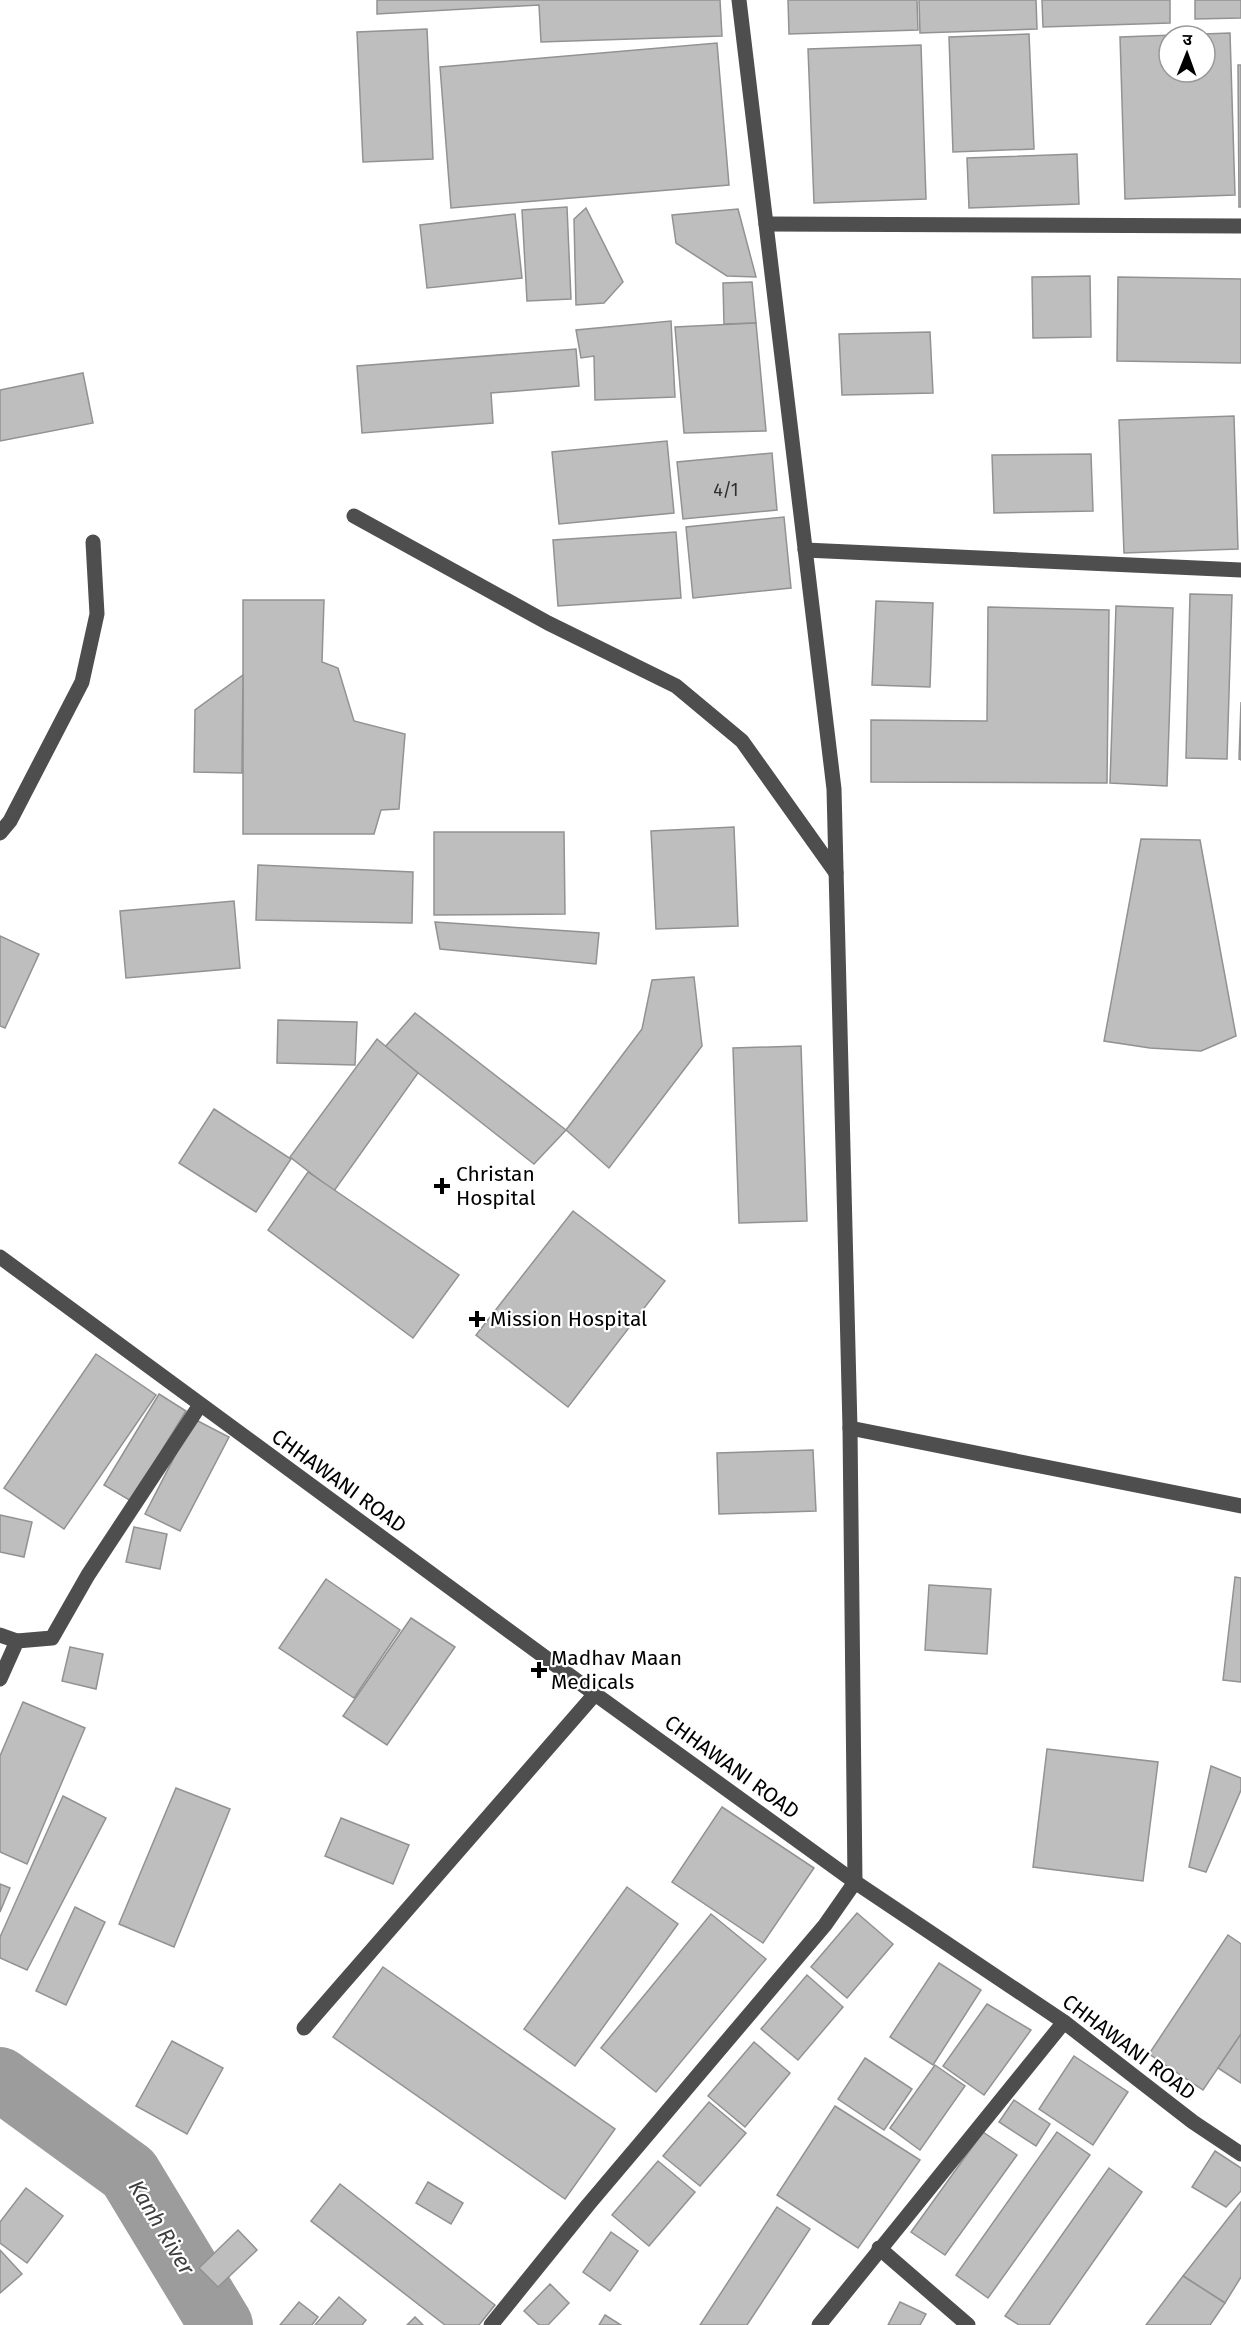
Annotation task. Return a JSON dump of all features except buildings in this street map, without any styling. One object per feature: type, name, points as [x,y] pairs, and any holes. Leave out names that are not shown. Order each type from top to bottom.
[{"type":"street","points":[[491,2325],[588,2205],[817,1934],[855,1882],[850,1428],[834,789],[739,0]]},
{"type":"street","points":[[766,224],[1241,226]]},
{"type":"street","points":[[354,516],[548,623],[676,686],[742,741],[836,873]]},
{"type":"street","points":[[0,833],[10,821],[82,682],[97,614],[93,542]]},
{"type":"street","points":[[805,550],[1241,570]]},
{"type":"street","name":"CHHAWANI ROAD","points":[[0,1257],[855,1882],[1064,2022],[1193,2122],[1241,2154]]},
{"type":"street","points":[[0,1635],[17,1641],[52,1638],[88,1575],[200,1405]]},
{"type":"street","points":[[850,1428],[1241,1506]]},
{"type":"street","points":[[0,1679],[17,1641]]},
{"type":"street","points":[[304,2028],[595,1694]]},
{"type":"street","points":[[819,2325],[1064,2022]]},
{"type":"street","points":[[879,2248],[968,2325]]},
{"type":"waterway","name":"Kanh River","points":[[0,2079],[129,2173],[221,2325]]},
{"type":"place","name":"Christan Hospital","points":[[442,1186]]},
{"type":"place","name":"Mission Hospital","points":[[477,1319]]},
{"type":"place","name":"Madhav Maan Medicals","points":[[539,1670]]}]
